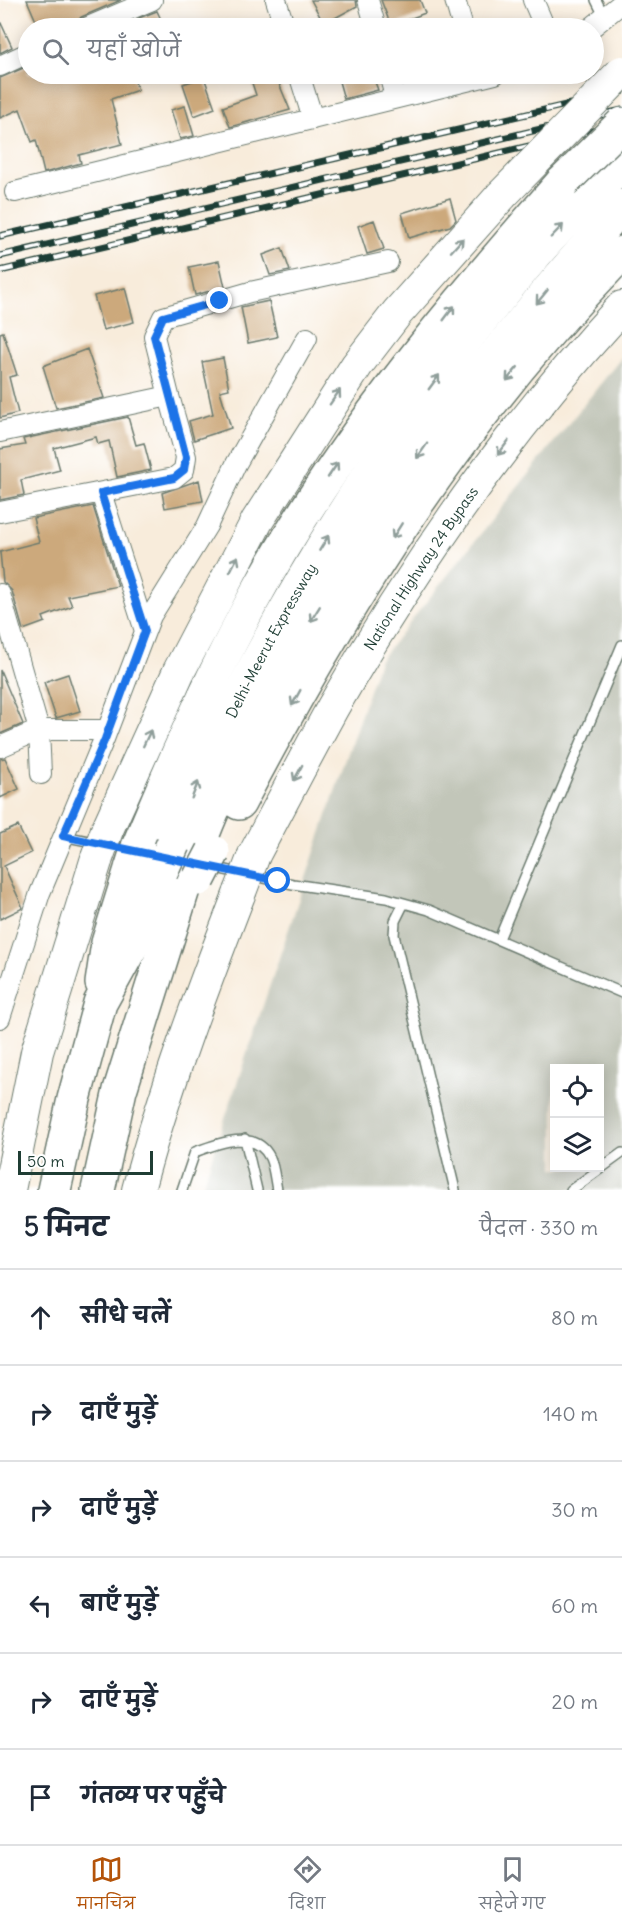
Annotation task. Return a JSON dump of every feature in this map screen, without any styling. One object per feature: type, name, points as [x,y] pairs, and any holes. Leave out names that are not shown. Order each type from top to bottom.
[{"type":"highway","points":[[98,1190],[120,1090],[170,934],[156,856],[179,671],[263,511],[357,365],[397,313],[502,195],[622,72]]},
{"type":"highway","points":[[156,856],[178,752],[232,637],[300,518],[372,414],[448,314],[563,182],[622,124]]},
{"type":"highway","name":"Delhi-Meerut Expressway","points":[[54,1190],[74,1100],[100,1003],[131,947],[156,856],[303,579],[362,481],[446,366],[541,248],[622,164]]},
{"type":"highway","name":"Delhi-Meerut Expressway","points":[[156,856],[222,788],[305,629],[382,506],[458,400],[553,283],[622,206]]},
{"type":"highway","points":[[9,1190],[37,1052],[156,856],[330,638],[402,524],[507,379],[557,321],[622,253]]},
{"type":"highway","name":"National Highway 24 Bypass","points":[[138,1190],[159,1114],[194,1011],[254,855],[333,708],[440,536],[544,395],[622,308]]},
{"type":"highway","points":[[0,1151],[14,1112],[29,1089]]},
{"type":"street","points":[[110,18],[152,0]]},
{"type":"street","points":[[276,0],[282,18]]},
{"type":"street","points":[[368,0],[373,18]]},
{"type":"street","points":[[455,0],[460,18]]},
{"type":"street","points":[[533,0],[541,18]]},
{"type":"street","points":[[598,13],[622,3]]},
{"type":"street","points":[[0,66],[18,58]]},
{"type":"street","points":[[302,84],[313,119]]},
{"type":"street","points":[[392,84],[395,97]]},
{"type":"street","points":[[15,192],[447,84]]},
{"type":"street","points":[[0,512],[174,478],[184,470],[186,457],[154,336],[163,317],[249,292],[388,262]]},
{"type":"street","points":[[0,1018],[40,893],[145,631],[162,596],[207,526],[240,457],[308,338]]},
{"type":"street","points":[[0,432],[169,396]]},
{"type":"street","points":[[101,493],[145,631]]},
{"type":"street","points":[[0,594],[39,730],[41,774]]},
{"type":"street","points":[[0,747],[39,730],[107,730]]},
{"type":"lane","points":[[499,939],[622,645]]},
{"type":"lane","points":[[63,836],[404,903],[429,910],[622,993]]},
{"type":"lane","points":[[404,903],[395,921],[394,935],[455,1190]]},
{"type":"lane","points":[[182,1190],[195,1152],[244,1139],[258,1142],[270,1158],[277,1190]]},
{"type":"lane","points":[[244,1139],[257,1190]]},
{"type":"lane","points":[[571,1190],[622,1153]]},
{"type":"shaded area","points":[[622,357],[622,1190],[201,1190],[379,661]]},
{"type":"building","points":[[27,0],[121,0],[80,18],[35,18]]},
{"type":"building","points":[[311,0],[356,0],[357,6],[335,18],[321,18]]},
{"type":"building","points":[[381,0],[420,0],[425,13],[412,18],[388,18]]},
{"type":"building","points":[[157,11],[160,18],[139,18]]},
{"type":"building","points":[[0,21],[12,47],[0,53]]},
{"type":"building","points":[[18,70],[18,84],[136,84],[138,90],[111,99],[122,144],[79,155],[81,163],[44,173],[36,140],[32,142],[20,109],[0,118],[0,78]]},
{"type":"building","points":[[183,84],[206,84],[215,108],[194,116]]},
{"type":"building","points":[[252,84],[279,84],[290,110],[230,127],[223,107],[256,95]]},
{"type":"building","points":[[340,84],[376,84],[378,90],[344,99]]},
{"type":"building","points":[[185,106],[194,136],[180,139],[171,110]]},
{"type":"building","points":[[450,198],[456,220],[450,226],[409,238],[402,213]]},
{"type":"building","points":[[374,220],[384,249],[367,254],[358,226]]},
{"type":"building","points":[[282,248],[290,271],[270,275],[263,255]]},
{"type":"building","points":[[219,261],[225,287],[195,295],[189,267]]},
{"type":"building","points":[[125,288],[134,322],[103,330],[94,296]]},
{"type":"building","points":[[269,301],[277,337],[248,343],[241,307]]},
{"type":"building","points":[[3,332],[17,375],[9,377],[18,413],[0,418],[0,333]]},
{"type":"building","points":[[87,349],[104,398],[56,408],[43,366]]},
{"type":"building","points":[[223,358],[229,389],[220,391],[231,428],[194,440],[189,421],[213,414],[202,362]]},
{"type":"building","points":[[128,417],[136,445],[144,443],[151,470],[117,477],[109,441],[98,444],[96,437],[54,448],[60,470],[21,480],[24,495],[0,500],[0,449],[25,445],[23,439]]},
{"type":"building","points":[[199,480],[203,501],[165,508],[162,493]]},
{"type":"building","points":[[93,506],[118,586],[68,596],[72,606],[43,617],[45,622],[23,630],[12,591],[3,582],[0,552],[39,542],[33,518]]},
{"type":"building","points":[[0,670],[23,724],[0,734]]},
{"type":"building","points":[[68,674],[80,711],[56,718],[44,682]]},
{"type":"building","points":[[5,758],[19,789],[0,798],[0,759]]},
{"type":"building","points":[[18,826],[31,853],[4,866],[23,908],[0,919],[0,834]]},
{"type":"railway","points":[[0,236],[622,92]]},
{"type":"railway","points":[[0,256],[622,110]]},
{"type":"railway","points":[[0,271],[622,124]]},
{"type":"route","points":[[220,301],[163,317],[157,325],[154,336],[186,457],[184,470],[174,478],[101,493],[145,631],[105,739],[63,836],[278,881]]}]
